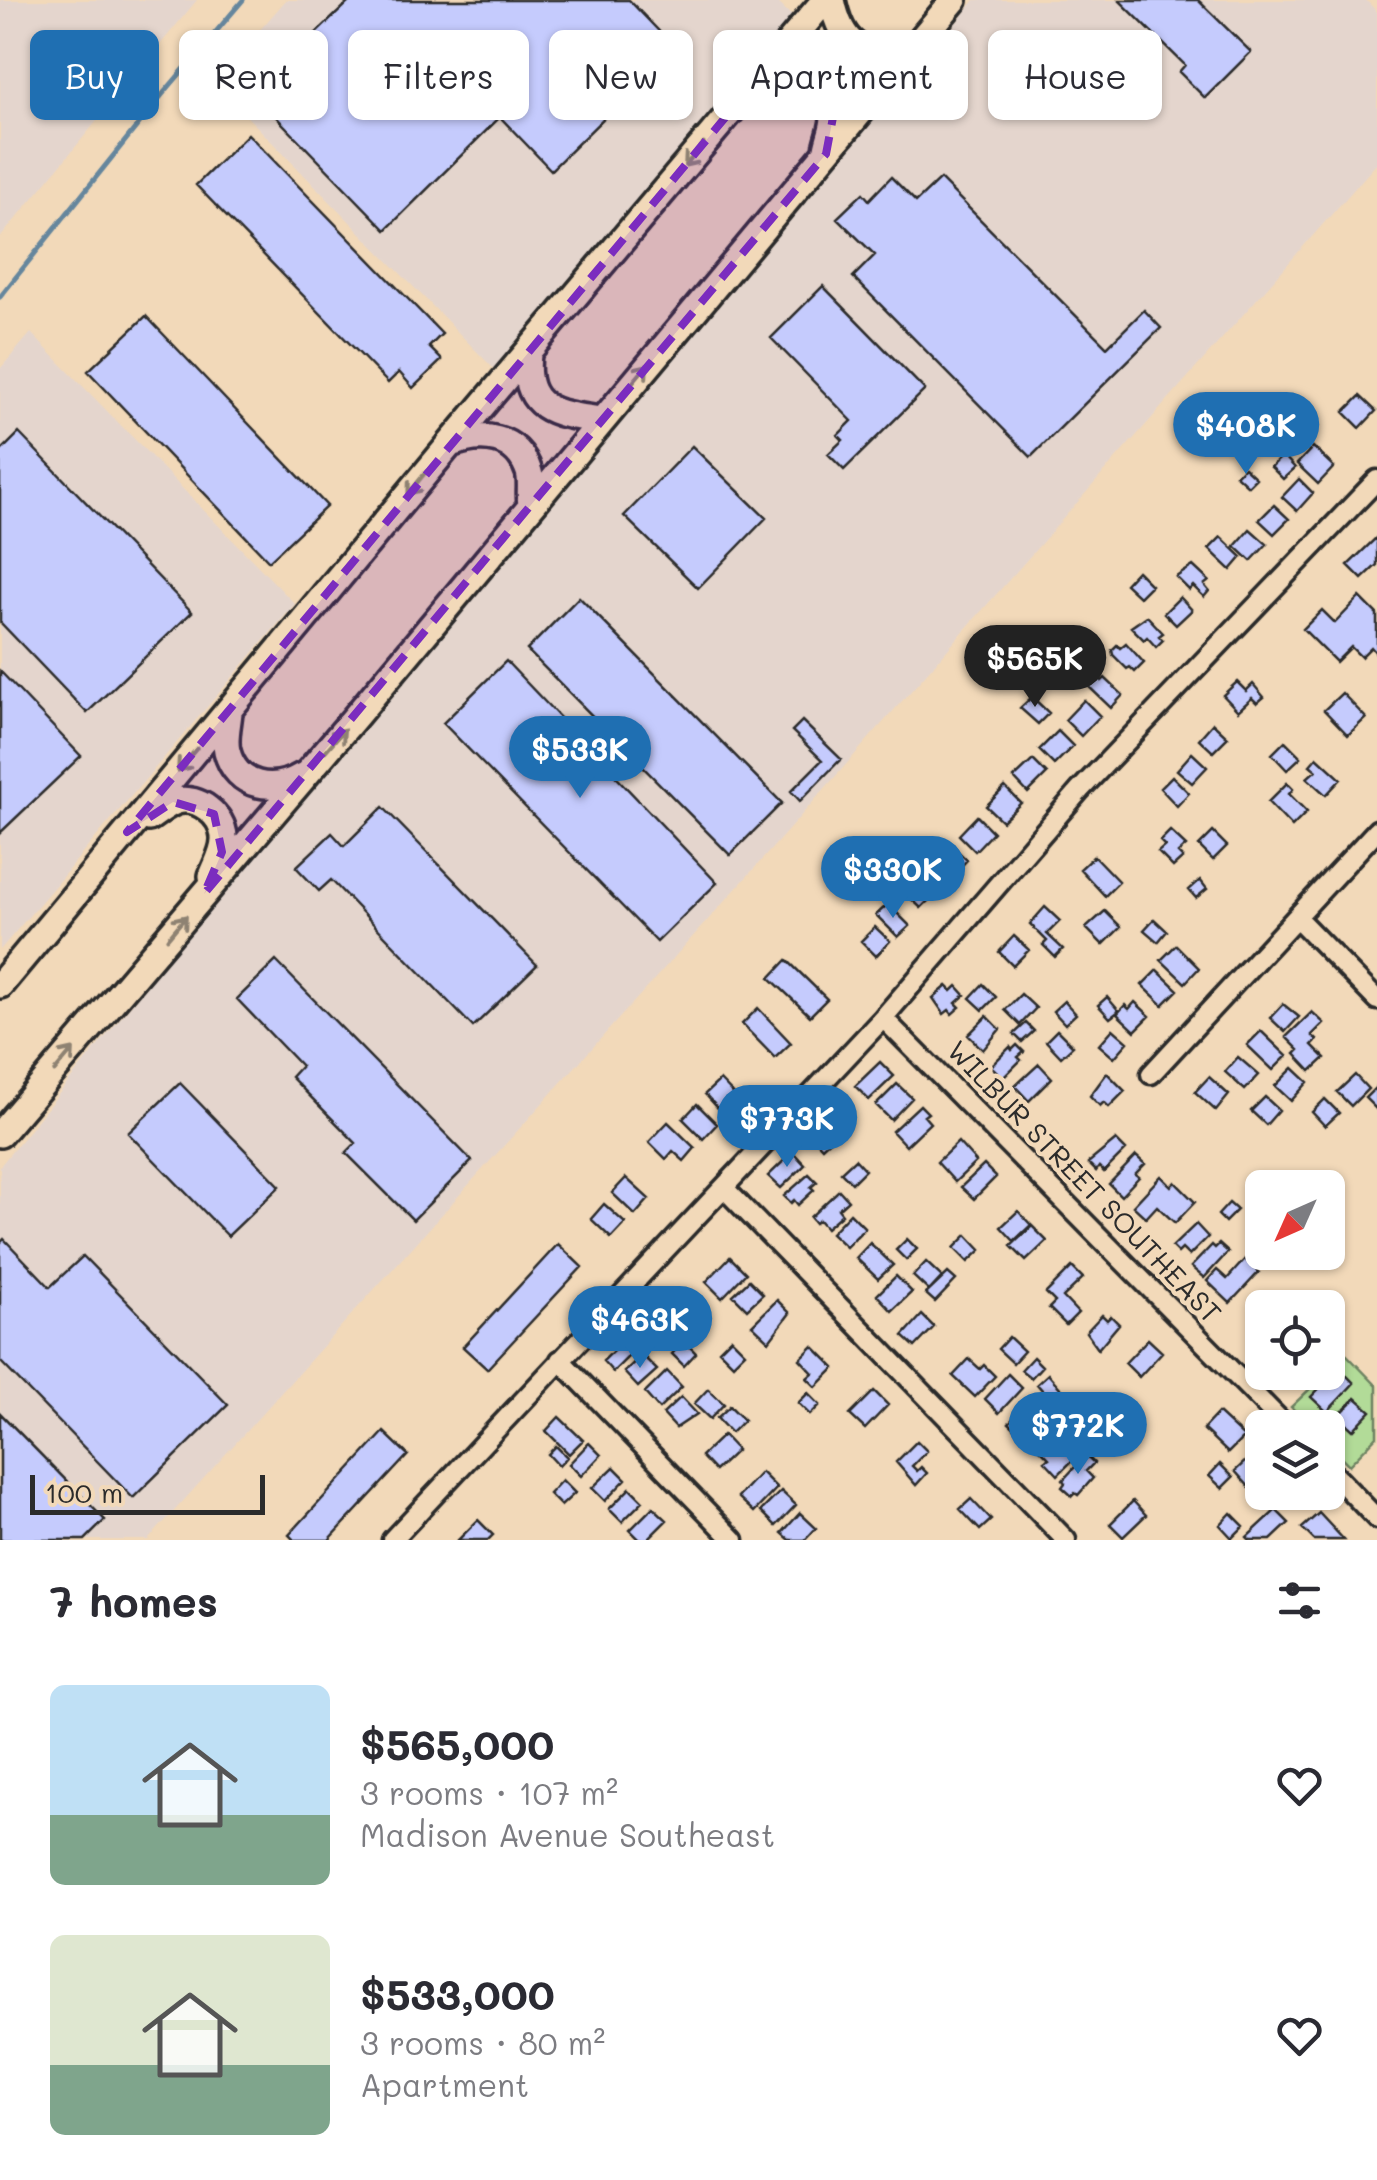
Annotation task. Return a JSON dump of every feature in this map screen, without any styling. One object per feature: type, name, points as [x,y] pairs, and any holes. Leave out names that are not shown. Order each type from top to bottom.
[{"type":"street","points":[[802,30],[829,0],[842,30]]},
{"type":"street","points":[[929,30],[954,0]]},
{"type":"street","points":[[0,985],[722,120]]},
{"type":"street","points":[[826,154],[834,120]]},
{"type":"street","points":[[0,1134],[854,120]]},
{"type":"street","points":[[528,354],[526,373],[530,386],[547,407],[557,415],[601,420]]},
{"type":"street","points":[[450,444],[470,436],[503,440],[529,471],[531,504]]},
{"type":"street","points":[[397,1538],[883,1018],[1080,790],[1377,480]]},
{"type":"street","points":[[228,712],[226,748],[233,767],[247,780],[273,788],[286,786],[306,773]]},
{"type":"street","points":[[127,832],[173,802],[185,800],[214,814],[224,835],[222,852],[204,894]]},
{"type":"street","points":[[1151,1074],[1377,830]]},
{"type":"street","points":[[1297,918],[1377,1000]]},
{"type":"street","name":"WILBUR STREET SOUTHEAST","points":[[883,1018],[1270,1410]]},
{"type":"street","points":[[724,1188],[1066,1540]]},
{"type":"street","points":[[560,1360],[734,1540]]},
{"type":"street","points":[[1345,1486],[1377,1519]]},
{"type":"highlighted area","points":[[781,73],[819,85],[834,112],[826,154],[204,894],[222,852],[214,814],[173,802],[127,832],[739,101]]},
{"type":"shaded area","points":[[0,0],[197,0],[159,46],[159,30],[30,30],[30,120],[98,120],[0,238]]},
{"type":"shaded area","points":[[286,0],[775,0],[793,17],[782,30],[713,30],[713,113],[497,372],[250,120],[328,120],[328,30],[260,30]]},
{"type":"shaded area","points":[[975,0],[1366,0],[1377,12],[1377,163],[752,871],[148,1540],[0,1540],[0,1166],[180,945],[874,120],[968,120],[968,30],[950,30]]},
{"type":"shaded area","points":[[31,333],[295,604],[0,950],[0,369]]},
{"type":"green space","points":[[1345,1355],[1377,1386],[1377,1436],[1349,1465],[1345,1461],[1345,1410],[1291,1407],[1309,1390],[1345,1390]]},
{"type":"building","points":[[351,0],[629,0],[658,30],[549,30],[549,120],[602,120],[551,170],[503,120],[529,120],[529,30],[348,30],[348,120],[497,120],[386,230],[279,120],[328,120],[328,30],[319,30]]},
{"type":"building","points":[[1119,0],[1198,0],[1251,52],[1205,98],[1179,72],[1185,65],[1162,42],[1162,30],[1149,30]]},
{"type":"building","points":[[248,134],[442,334],[429,347],[442,360],[413,388],[399,372],[388,383],[196,185]]},
{"type":"building","points":[[891,177],[916,202],[940,179],[1107,347],[1144,310],[1161,328],[1031,457],[853,277],[875,255],[837,218],[863,193],[869,200]]},
{"type":"building","points":[[823,286],[925,390],[844,470],[828,454],[843,440],[838,435],[852,421],[771,338]]},
{"type":"building","points":[[146,316],[327,506],[269,561],[88,371]]},
{"type":"building","points":[[1360,396],[1376,411],[1360,428],[1344,412]]},
{"type":"building","points":[[19,433],[192,612],[87,713],[0,622],[0,452]]},
{"type":"building","points":[[692,446],[766,518],[698,588],[624,516]]},
{"type":"building","points":[[1313,447],[1334,467],[1318,484],[1297,464]]},
{"type":"building","points":[[1283,455],[1295,468],[1283,479],[1271,467]]},
{"type":"building","points":[[1244,467],[1256,478],[1248,486],[1236,475]]},
{"type":"building","points":[[1299,479],[1313,493],[1297,511],[1282,497]]},
{"type":"building","points":[[1274,505],[1289,519],[1274,534],[1259,520]]},
{"type":"building","points":[[1250,529],[1267,544],[1251,561],[1235,546]]},
{"type":"building","points":[[1221,537],[1242,557],[1231,570],[1209,549]]},
{"type":"building","points":[[1377,537],[1377,565],[1362,579],[1348,565]]},
{"type":"building","points":[[1193,566],[1209,581],[1204,585],[1209,591],[1204,597],[1193,586],[1189,590],[1176,577]]},
{"type":"building","points":[[1137,571],[1151,585],[1139,597],[1125,584]]},
{"type":"building","points":[[579,597],[782,803],[730,855],[527,650]]},
{"type":"building","points":[[1180,597],[1192,610],[1176,625],[1164,613]]},
{"type":"building","points":[[1360,597],[1377,614],[1377,654],[1371,647],[1361,657],[1351,647],[1336,662],[1303,629],[1322,610],[1335,623]]},
{"type":"building","points":[[1147,616],[1163,633],[1159,636],[1163,640],[1156,647],[1131,627]]},
{"type":"building","points":[[1126,643],[1144,663],[1135,672],[1113,655],[1117,645],[1120,648]]},
{"type":"building","points":[[506,661],[717,883],[657,942],[443,723]]},
{"type":"building","points":[[0,671],[81,756],[0,833]]},
{"type":"building","points":[[1097,675],[1123,695],[1111,708],[1087,685]]},
{"type":"building","points":[[1237,682],[1246,691],[1253,684],[1264,697],[1257,703],[1252,698],[1238,711],[1223,695]]},
{"type":"building","points":[[1342,693],[1366,718],[1348,735],[1324,710]]},
{"type":"building","points":[[1032,697],[1049,713],[1038,724],[1020,708]]},
{"type":"building","points":[[1084,700],[1100,716],[1081,736],[1065,720]]},
{"type":"building","points":[[802,721],[841,759],[800,801],[791,791],[822,760],[792,731]]},
{"type":"building","points":[[1213,723],[1228,737],[1213,752],[1199,739]]},
{"type":"building","points":[[1058,731],[1073,746],[1054,765],[1039,750]]},
{"type":"building","points":[[1285,741],[1301,757],[1287,770],[1272,754]]},
{"type":"building","points":[[1192,753],[1207,767],[1192,783],[1177,770]]},
{"type":"building","points":[[1317,757],[1341,779],[1326,795],[1307,778],[1316,770],[1310,765]]},
{"type":"building","points":[[1033,760],[1047,774],[1028,793],[1014,778]]},
{"type":"building","points":[[1172,776],[1189,793],[1177,806],[1160,788]]},
{"type":"building","points":[[1287,783],[1293,789],[1289,794],[1307,812],[1292,827],[1268,802]]},
{"type":"building","points":[[1005,787],[1021,803],[1002,821],[986,806]]},
{"type":"building","points":[[383,807],[537,965],[473,1027],[331,880],[319,891],[296,867],[332,833],[344,846]]},
{"type":"building","points":[[977,816],[993,832],[975,851],[959,835]]},
{"type":"building","points":[[1170,831],[1186,846],[1178,853],[1183,858],[1173,867],[1158,852],[1165,846],[1160,841]]},
{"type":"building","points":[[1213,832],[1227,846],[1213,860],[1199,846]]},
{"type":"building","points":[[951,845],[967,860],[948,880],[932,864]]},
{"type":"building","points":[[1094,856],[1119,882],[1105,896],[1080,869]]},
{"type":"building","points":[[924,874],[940,889],[921,908],[905,893]]},
{"type":"building","points":[[1200,880],[1207,889],[1196,898],[1189,890]]},
{"type":"building","points":[[888,904],[910,926],[898,937],[876,915]]},
{"type":"building","points":[[1045,907],[1060,921],[1047,934],[1063,949],[1055,957],[1043,945],[1047,941],[1030,924]]},
{"type":"building","points":[[1105,911],[1121,927],[1103,945],[1086,928]]},
{"type":"building","points":[[1154,919],[1167,931],[1158,942],[1144,930]]},
{"type":"building","points":[[875,927],[890,941],[876,956],[861,941]]},
{"type":"building","points":[[1014,936],[1029,950],[1013,966],[999,952]]},
{"type":"building","points":[[1176,945],[1199,968],[1185,983],[1161,960]]},
{"type":"building","points":[[787,960],[827,999],[810,1016],[770,978]]},
{"type":"building","points":[[276,961],[472,1161],[413,1220],[346,1153],[356,1143],[291,1077],[301,1066],[237,999]]},
{"type":"building","points":[[1157,970],[1178,990],[1163,1005],[1142,985]]},
{"type":"building","points":[[983,984],[996,997],[983,1010],[970,998]]},
{"type":"building","points":[[947,986],[952,991],[957,986],[965,995],[952,1014],[949,1010],[944,1014],[933,998]]},
{"type":"building","points":[[1021,994],[1036,1008],[1020,1025],[1005,1010]]},
{"type":"building","points":[[1107,997],[1119,1011],[1110,1018],[1098,1005]]},
{"type":"building","points":[[1064,1001],[1076,1014],[1065,1024],[1053,1011]]},
{"type":"building","points":[[1135,1002],[1150,1016],[1135,1031],[1117,1014],[1125,1005],[1129,1009]]},
{"type":"building","points":[[1283,1004],[1299,1017],[1285,1032],[1270,1018]]},
{"type":"building","points":[[758,1008],[791,1043],[775,1058],[742,1024]]},
{"type":"building","points":[[1312,1012],[1324,1023],[1312,1035],[1317,1040],[1312,1045],[1325,1058],[1311,1071],[1286,1037]]},
{"type":"building","points":[[987,1016],[1000,1029],[983,1050],[968,1035]]},
{"type":"building","points":[[1026,1023],[1034,1031],[1022,1042],[1014,1034]]},
{"type":"building","points":[[1113,1029],[1128,1042],[1114,1058],[1099,1045]]},
{"type":"building","points":[[1057,1030],[1073,1046],[1061,1057],[1046,1041]]},
{"type":"building","points":[[1261,1031],[1287,1056],[1273,1070],[1247,1045]]},
{"type":"building","points":[[1017,1045],[1024,1052],[1018,1057],[1021,1060],[1003,1078],[991,1066]]},
{"type":"building","points":[[1238,1057],[1259,1075],[1245,1090],[1225,1072]]},
{"type":"building","points":[[880,1062],[894,1076],[869,1100],[855,1086]]},
{"type":"building","points":[[1039,1064],[1052,1078],[1029,1101],[1015,1086]]},
{"type":"building","points":[[1293,1068],[1308,1082],[1291,1101],[1275,1086]]},
{"type":"building","points":[[1107,1073],[1125,1091],[1109,1107],[1104,1102],[1100,1106],[1090,1096]]},
{"type":"building","points":[[1355,1075],[1368,1089],[1351,1106],[1337,1092]]},
{"type":"building","points":[[1209,1077],[1229,1095],[1216,1111],[1195,1092]]},
{"type":"building","points":[[720,1080],[742,1103],[726,1117],[705,1094]]},
{"type":"building","points":[[180,1083],[280,1186],[228,1236],[128,1133]]},
{"type":"building","points":[[897,1084],[912,1098],[891,1120],[876,1105]]},
{"type":"building","points":[[1377,1086],[1377,1110],[1365,1098]]},
{"type":"building","points":[[1265,1097],[1279,1110],[1266,1125],[1251,1111]]},
{"type":"building","points":[[1325,1099],[1339,1113],[1325,1126],[1312,1112]]},
{"type":"building","points":[[697,1104],[717,1124],[703,1139],[683,1119]]},
{"type":"building","points":[[920,1105],[928,1113],[924,1116],[930,1123],[906,1146],[892,1131]]},
{"type":"building","points":[[822,1120],[836,1134],[822,1147],[809,1133]]},
{"type":"building","points":[[668,1122],[695,1148],[684,1161],[673,1151],[666,1159],[649,1142]]},
{"type":"building","points":[[1116,1140],[1126,1150],[1104,1172],[1099,1167],[1096,1171],[1088,1163]]},
{"type":"building","points":[[958,1142],[976,1162],[955,1182],[937,1162]]},
{"type":"building","points":[[793,1152],[805,1165],[781,1188],[768,1176]]},
{"type":"building","points":[[1136,1156],[1145,1164],[1121,1196],[1109,1184]]},
{"type":"building","points":[[855,1159],[865,1170],[852,1183],[841,1172]]},
{"type":"building","points":[[984,1165],[996,1177],[974,1199],[961,1187]]},
{"type":"building","points":[[809,1174],[817,1182],[811,1187],[814,1190],[798,1205],[794,1200],[791,1203],[784,1196]]},
{"type":"building","points":[[1161,1176],[1171,1186],[1175,1182],[1195,1202],[1175,1223],[1157,1206],[1146,1218],[1133,1206]]},
{"type":"building","points":[[626,1178],[649,1199],[635,1215],[612,1193]]},
{"type":"building","points":[[839,1190],[848,1200],[838,1209],[842,1214],[826,1228],[819,1220],[815,1223],[810,1217]]},
{"type":"building","points":[[1229,1203],[1237,1210],[1225,1222],[1218,1215]]},
{"type":"building","points":[[604,1204],[625,1223],[611,1238],[591,1219]]},
{"type":"building","points":[[1018,1211],[1031,1225],[1014,1241],[1001,1227]]},
{"type":"building","points":[[850,1213],[865,1228],[846,1247],[831,1233]]},
{"type":"building","points":[[1196,1224],[1208,1237],[1189,1256],[1182,1249],[1178,1253],[1172,1247]]},
{"type":"building","points":[[1032,1226],[1047,1241],[1026,1261],[1011,1246]]},
{"type":"building","points":[[967,1235],[981,1250],[968,1262],[954,1248]]},
{"type":"building","points":[[4,1239],[50,1287],[83,1256],[228,1405],[133,1498],[0,1361],[0,1243]]},
{"type":"building","points":[[907,1239],[917,1249],[906,1260],[896,1250]]},
{"type":"building","points":[[870,1243],[893,1265],[878,1279],[856,1258]]},
{"type":"building","points":[[558,1244],[582,1267],[487,1369],[463,1347]]},
{"type":"building","points":[[1219,1244],[1228,1252],[1204,1278],[1191,1267],[1212,1245],[1215,1248]]},
{"type":"building","points":[[730,1257],[746,1273],[722,1298],[706,1282]]},
{"type":"building","points":[[1245,1259],[1245,1270],[1259,1272],[1230,1303],[1207,1281],[1217,1270],[1227,1279]]},
{"type":"building","points":[[926,1262],[942,1277],[929,1291],[913,1276]]},
{"type":"building","points":[[1072,1267],[1083,1278],[1063,1297],[1078,1313],[1066,1325],[1049,1308],[1055,1302],[1046,1293]]},
{"type":"building","points":[[948,1273],[956,1280],[935,1302],[926,1294]]},
{"type":"building","points":[[896,1276],[912,1292],[892,1311],[877,1295]]},
{"type":"building","points":[[749,1280],[763,1294],[747,1309],[733,1295]]},
{"type":"building","points":[[777,1300],[790,1313],[769,1341],[752,1325]]},
{"type":"building","points":[[922,1315],[934,1327],[915,1347],[903,1336]]},
{"type":"building","points":[[1102,1315],[1107,1320],[1111,1316],[1119,1324],[1098,1349],[1086,1332]]},
{"type":"building","points":[[1009,1337],[1024,1351],[1013,1363],[998,1349]]},
{"type":"building","points":[[731,1338],[745,1352],[733,1364],[719,1350]]},
{"type":"building","points":[[1148,1339],[1162,1352],[1139,1377],[1125,1363]]},
{"type":"building","points":[[624,1340],[635,1350],[613,1372],[603,1361]]},
{"type":"building","points":[[684,1341],[696,1353],[684,1366],[672,1354]]},
{"type":"building","points":[[813,1346],[835,1368],[816,1387],[807,1378],[813,1373],[800,1359]]},
{"type":"building","points":[[642,1355],[657,1370],[638,1387],[624,1372]]},
{"type":"building","points":[[1033,1357],[1042,1366],[1031,1378],[1021,1370]]},
{"type":"building","points":[[969,1359],[980,1369],[984,1365],[995,1376],[975,1397],[953,1376]]},
{"type":"building","points":[[667,1371],[682,1387],[659,1409],[645,1393]]},
{"type":"building","points":[[1008,1374],[1022,1388],[999,1413],[985,1399]]},
{"type":"building","points":[[1048,1374],[1061,1389],[1050,1399],[1037,1384]]},
{"type":"building","points":[[1345,1374],[1354,1383],[1329,1410],[1311,1397],[1318,1390],[1345,1390]]},
{"type":"building","points":[[708,1389],[724,1404],[710,1419],[694,1404]]},
{"type":"building","points":[[874,1391],[888,1405],[865,1429],[850,1415]]},
{"type":"building","points":[[808,1393],[820,1405],[810,1415],[798,1403]]},
{"type":"building","points":[[681,1397],[697,1414],[676,1428],[663,1414]]},
{"type":"building","points":[[1356,1398],[1371,1411],[1353,1430],[1345,1423],[1344,1410]]},
{"type":"building","points":[[1029,1401],[1041,1412],[1037,1416],[1040,1419],[1024,1437],[1009,1423]]},
{"type":"building","points":[[730,1406],[744,1420],[731,1433],[717,1418]]},
{"type":"building","points":[[0,1413],[105,1520],[85,1540],[0,1540]]},
{"type":"building","points":[[1218,1413],[1244,1437],[1228,1453],[1203,1429]]},
{"type":"building","points":[[559,1417],[583,1440],[569,1454],[546,1431]]},
{"type":"building","points":[[1067,1431],[1079,1448],[1073,1454],[1076,1457],[1058,1475],[1040,1449],[1049,1440],[1054,1445]]},
{"type":"building","points":[[384,1432],[408,1455],[329,1540],[294,1540],[289,1535]]},
{"type":"building","points":[[723,1435],[737,1450],[715,1471],[701,1456]]},
{"type":"building","points":[[917,1441],[927,1451],[912,1466],[927,1473],[916,1485],[896,1462]]},
{"type":"building","points":[[589,1443],[601,1455],[581,1476],[569,1464]]},
{"type":"building","points":[[556,1446],[567,1457],[559,1466],[548,1454]]},
{"type":"building","points":[[1086,1455],[1094,1463],[1086,1471],[1093,1478],[1078,1495],[1072,1496],[1062,1487],[1063,1480]]},
{"type":"building","points":[[1245,1462],[1245,1482],[1235,1471]]},
{"type":"building","points":[[1220,1464],[1233,1477],[1222,1488],[1209,1476]]},
{"type":"building","points":[[614,1467],[626,1479],[605,1501],[592,1488]]},
{"type":"building","points":[[761,1472],[777,1488],[754,1512],[738,1497]]},
{"type":"building","points":[[562,1480],[575,1493],[561,1506],[549,1494]]},
{"type":"building","points":[[630,1488],[643,1501],[622,1522],[609,1509]]},
{"type":"building","points":[[781,1491],[796,1505],[776,1526],[761,1511]]},
{"type":"building","points":[[971,1499],[991,1520],[980,1530],[960,1509]]},
{"type":"building","points":[[1133,1501],[1146,1515],[1123,1537],[1110,1524]]},
{"type":"building","points":[[653,1507],[667,1520],[647,1540],[640,1540],[630,1530]]},
{"type":"building","points":[[1276,1510],[1289,1523],[1271,1540],[1247,1537]]},
{"type":"building","points":[[800,1513],[816,1528],[805,1540],[790,1540],[782,1533]]},
{"type":"building","points":[[1231,1513],[1244,1526],[1232,1538],[1220,1525]]},
{"type":"building","points":[[1319,1513],[1344,1540],[1314,1540],[1302,1528]]},
{"type":"building","points":[[478,1520],[493,1535],[488,1540],[458,1540]]},
{"type":"waterway","points":[[0,297],[243,0]]}]
